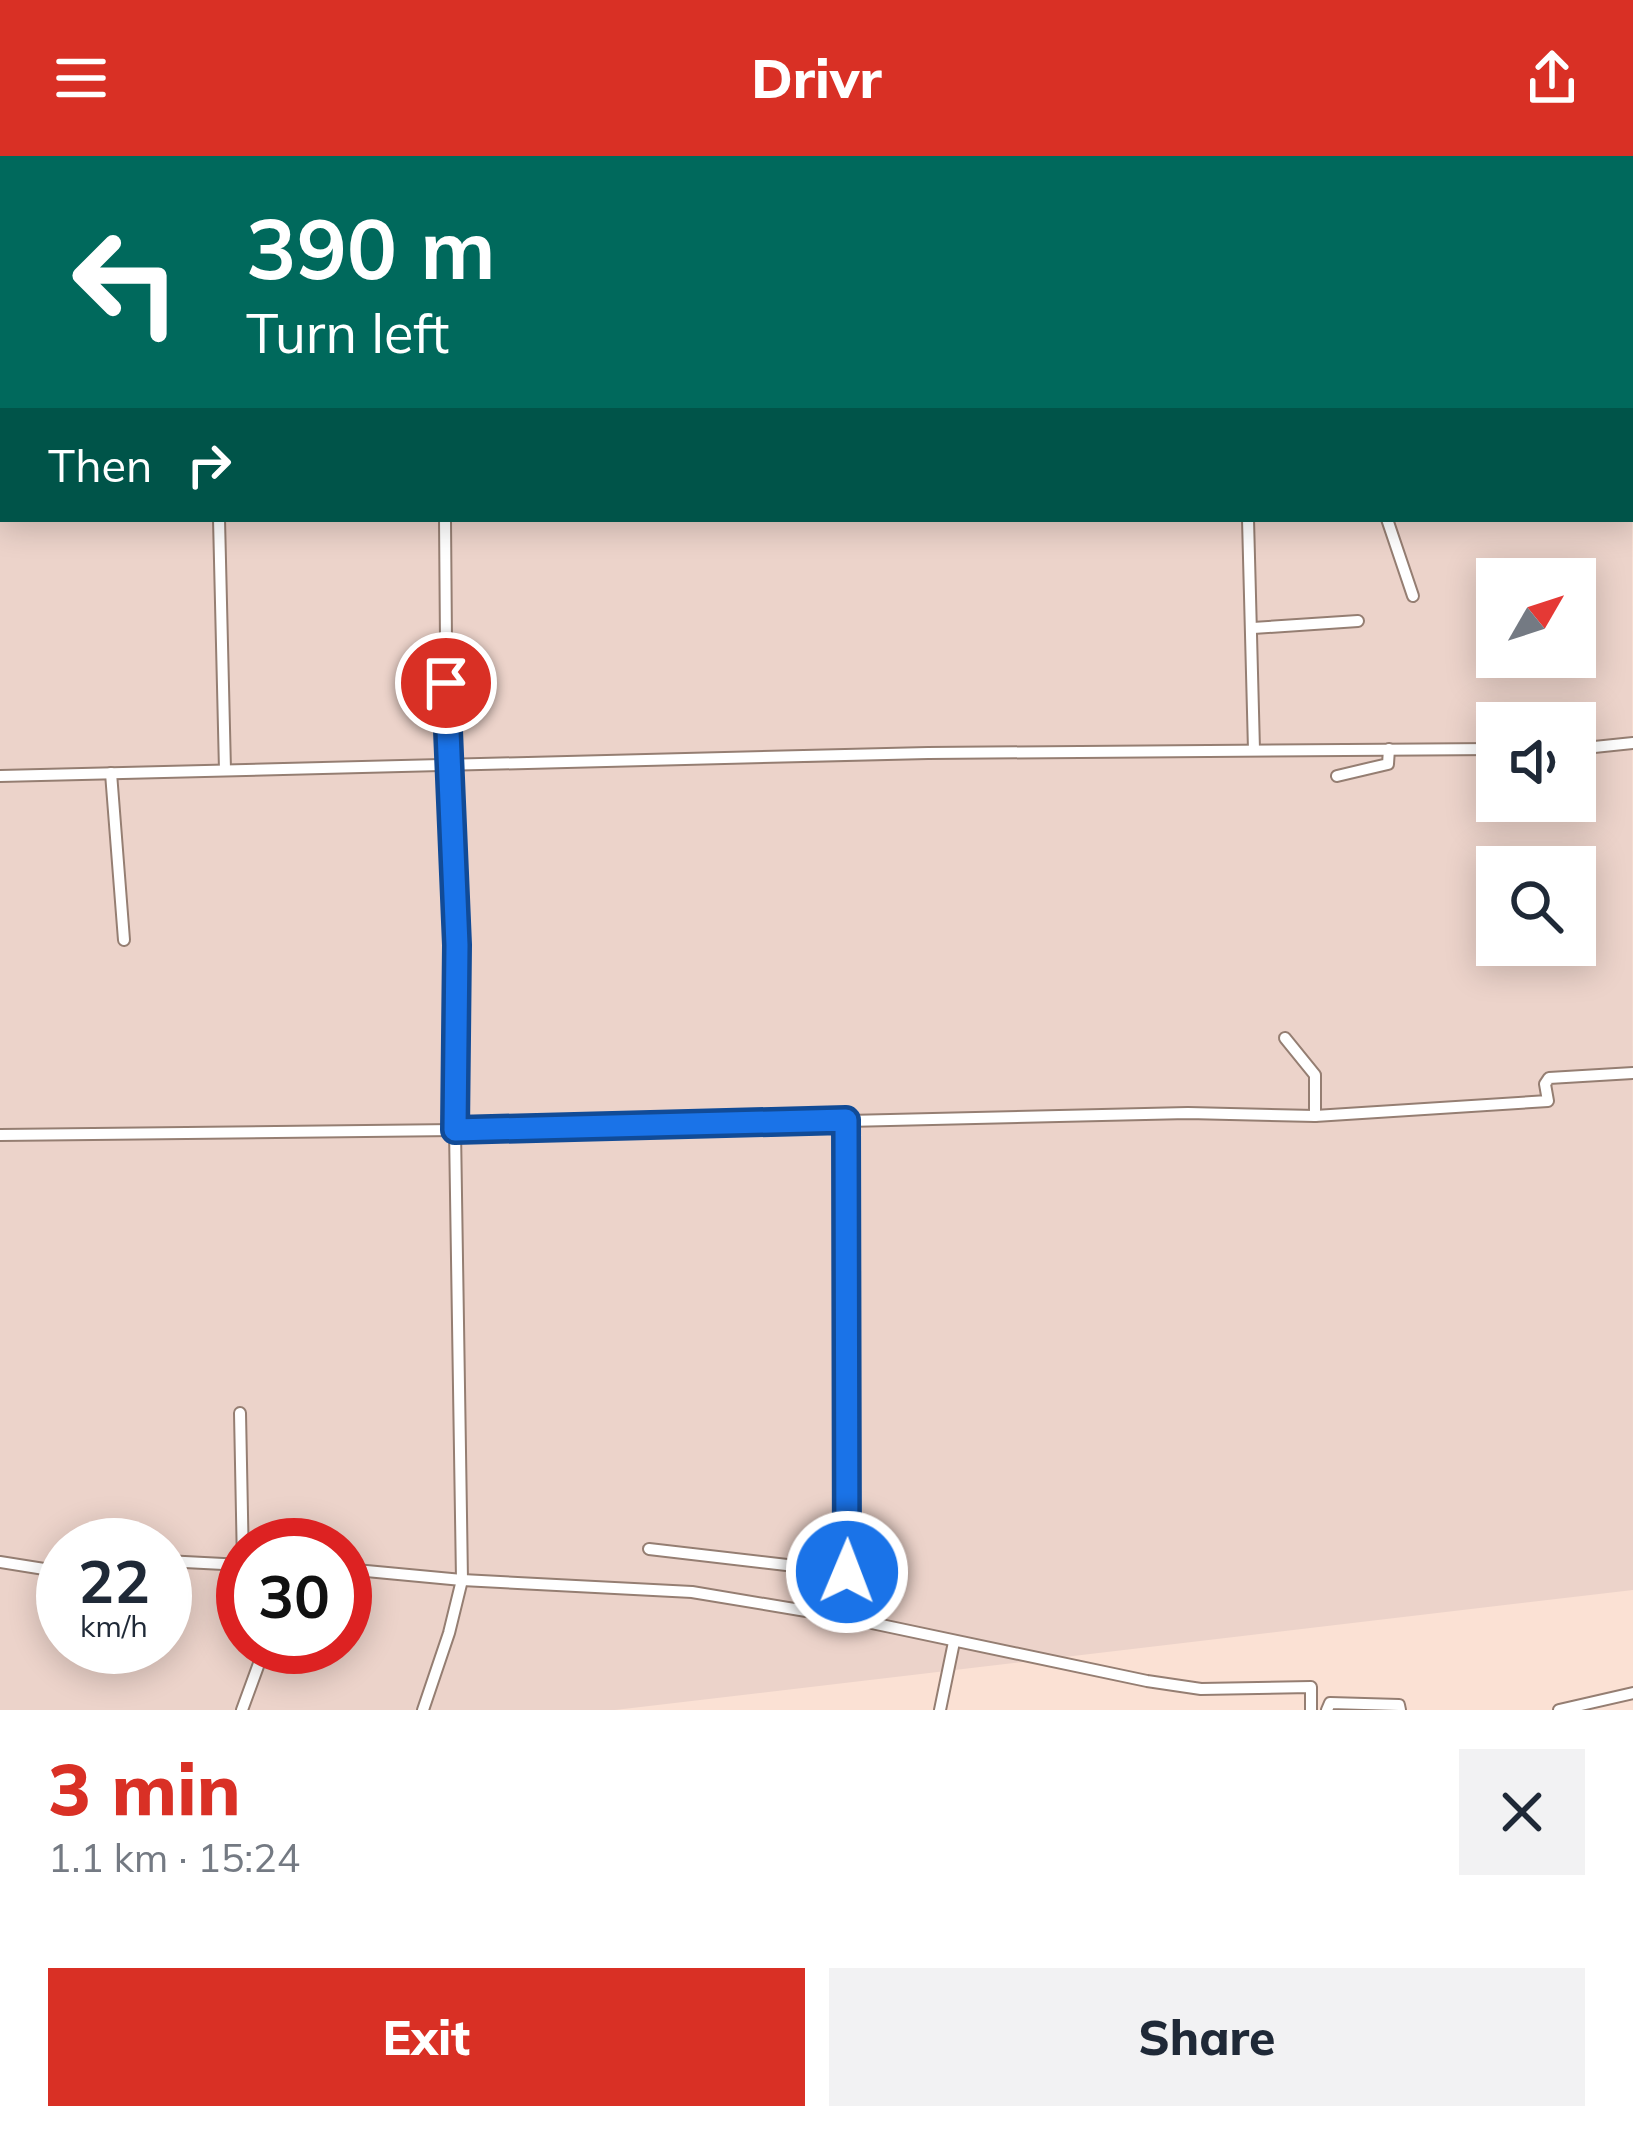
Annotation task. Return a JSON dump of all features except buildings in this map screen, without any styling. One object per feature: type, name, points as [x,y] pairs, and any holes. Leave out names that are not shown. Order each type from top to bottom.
[{"type":"street","points":[[219,522],[225,770]]},
{"type":"street","points":[[423,1710],[462,1580],[457,945],[448,765],[445,522]]},
{"type":"street","points":[[1248,522],[1254,750]]},
{"type":"street","points":[[1388,522],[1414,596]]},
{"type":"street","points":[[1253,628],[1358,621]]},
{"type":"street","points":[[1596,746],[1633,743]]},
{"type":"street","points":[[1337,776],[1388,764],[1389,749]]},
{"type":"street","points":[[0,776],[1476,749]]},
{"type":"street","points":[[111,773],[124,940]]},
{"type":"street","points":[[1286,1038],[1315,1075],[1315,1116]]},
{"type":"street","points":[[0,1135],[1188,1113],[1315,1116],[1548,1101],[1545,1084],[1550,1078],[1633,1072]]},
{"type":"street","points":[[846,1120],[848,1618]]},
{"type":"street","points":[[240,1413],[242,1518]]},
{"type":"street","points":[[650,1549],[847,1572]]},
{"type":"street","points":[[0,1562],[36,1567]]},
{"type":"street","points":[[372,1572],[674,1590],[848,1618],[1201,1689],[1311,1687],[1311,1710]]},
{"type":"street","points":[[940,1710],[954,1642]]},
{"type":"street","points":[[242,1710],[255,1674]]},
{"type":"street","points":[[1559,1710],[1633,1693]]},
{"type":"street","points":[[1327,1710],[1330,1702],[1399,1705],[1400,1710]]},
{"type":"shaded area","points":[[0,522],[1632,522],[1633,1590],[615,1710],[0,1710]]},
{"type":"route","points":[[446,683],[457,945],[455,1130],[846,1120],[847,1572]]}]
